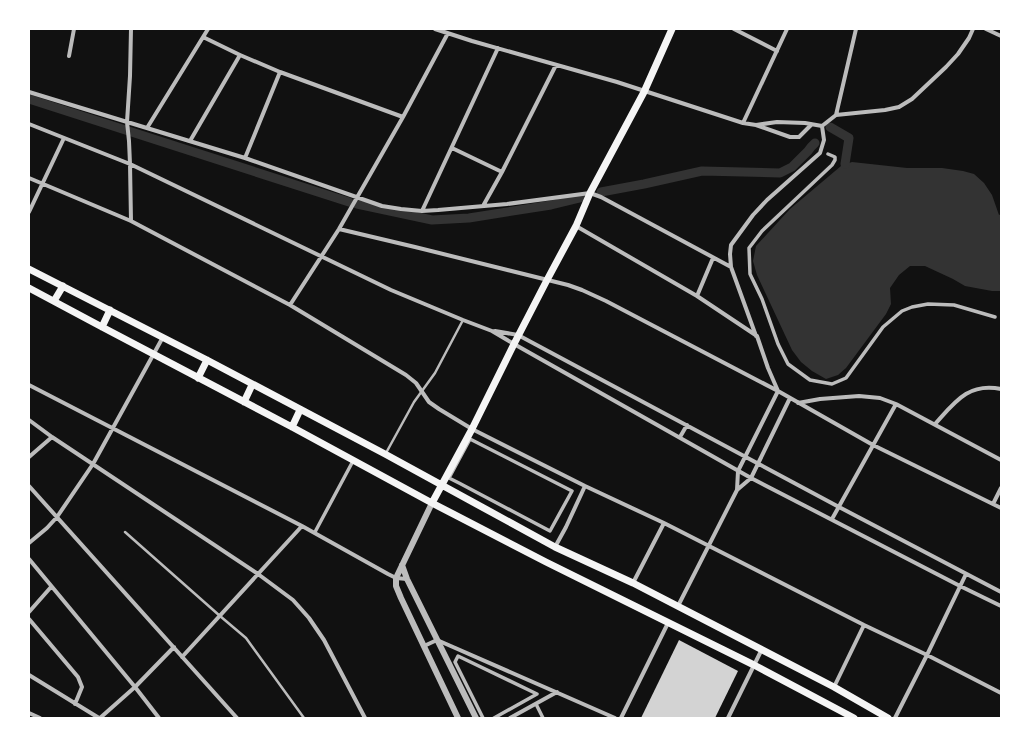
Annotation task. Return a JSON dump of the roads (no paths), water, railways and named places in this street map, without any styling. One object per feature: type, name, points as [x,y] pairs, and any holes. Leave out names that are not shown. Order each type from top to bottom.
[{"type":"main road","points":[[432,503],[472,429],[518,335],[576,226],[590,193],[644,92],[672,29]]},
{"type":"main road","points":[[29,269],[163,337],[385,454],[555,547],[633,583],[762,649],[834,687],[888,718]]},
{"type":"main road","points":[[54,301],[63,286]]},
{"type":"main road","points":[[29,288],[432,503],[754,665],[854,718]]},
{"type":"main road","points":[[102,327],[110,310]]},
{"type":"main road","points":[[198,378],[207,360]]},
{"type":"main road","points":[[244,402],[252,385]]},
{"type":"main road","points":[[292,427],[300,410]]},
{"type":"street","points":[[69,56],[74,29]]},
{"type":"street","points":[[131,29],[127,122],[130,164],[131,221]]},
{"type":"street","points":[[147,128],[208,29]]},
{"type":"street","points":[[435,29],[743,123],[756,125],[793,138],[799,137],[811,125]]},
{"type":"street","points":[[734,29],[777,51]]},
{"type":"street","points":[[743,123],[788,29]]},
{"type":"street","points":[[836,115],[856,29]]},
{"type":"street","points":[[756,125],[777,122],[805,123],[822,126],[836,115],[885,110],[899,107],[918,95],[946,68],[969,38],[972,29]]},
{"type":"street","points":[[986,29],[1001,36]]},
{"type":"street","points":[[290,305],[339,229],[403,117],[448,33]]},
{"type":"street","points":[[203,37],[280,72],[403,117]]},
{"type":"street","points":[[422,211],[498,48]]},
{"type":"street","points":[[190,142],[240,55]]},
{"type":"street","points":[[483,206],[502,172],[556,65]]},
{"type":"street","points":[[245,158],[280,72]]},
{"type":"street","points":[[29,92],[245,158],[382,206],[422,211],[483,206],[590,193],[601,197],[731,267]]},
{"type":"street","points":[[29,124],[130,164],[391,290],[492,331],[738,471],[1001,606]]},
{"type":"street","points":[[778,391],[731,267],[731,245],[753,215],[767,200],[820,153],[824,140],[822,126]]},
{"type":"street","points":[[29,212],[64,138]]},
{"type":"street","points":[[452,148],[502,172]]},
{"type":"street","points":[[828,154],[835,157],[832,165],[762,231],[749,248],[750,274],[762,299],[778,344],[788,364],[810,380],[832,384],[846,378],[883,327],[902,311],[912,307],[928,304],[954,305],[995,316]]},
{"type":"street","points":[[29,178],[131,221],[290,305],[402,373],[416,384],[429,402],[472,429],[585,486],[664,523],[864,625],[1001,692]]},
{"type":"street","points":[[576,226],[697,296],[757,336]]},
{"type":"street","points":[[339,229],[582,290],[606,301],[778,391],[873,445],[1001,508]]},
{"type":"street","points":[[697,296],[713,258]]},
{"type":"street","points":[[492,331],[518,335],[1001,592]]},
{"type":"street","points":[[29,543],[47,528],[57,517],[93,464],[163,337]]},
{"type":"street","points":[[29,385],[315,532],[396,578],[407,579]]},
{"type":"street","points":[[935,424],[953,404],[962,396],[971,391],[983,388],[1001,389]]},
{"type":"street","points":[[737,490],[738,471],[778,391]]},
{"type":"street","points":[[798,403],[820,399],[859,396],[880,398],[896,404],[1001,460]]},
{"type":"street","points":[[678,606],[737,490],[751,478],[790,398]]},
{"type":"street","points":[[832,519],[896,404]]},
{"type":"street","points":[[29,420],[52,437],[258,574],[293,600],[309,618],[324,640],[365,718]]},
{"type":"street","points":[[680,437],[687,425]]},
{"type":"street","points":[[29,457],[52,437]]},
{"type":"street","points":[[470,439],[572,491],[550,531],[449,478],[470,439]]},
{"type":"street","points":[[315,532],[353,461]]},
{"type":"street","points":[[29,486],[236,718]]},
{"type":"street","points":[[555,547],[585,486]]},
{"type":"street","points":[[993,504],[1001,488]]},
{"type":"street","points":[[432,503],[396,578],[396,586],[400,598],[458,718]]},
{"type":"street","points":[[633,583],[664,523]]},
{"type":"street","points":[[182,657],[302,526]]},
{"type":"street","points":[[29,559],[159,718]]},
{"type":"street","points":[[402,565],[407,579],[476,718]]},
{"type":"street","points":[[895,718],[966,574]]},
{"type":"street","points":[[29,612],[51,587]]},
{"type":"street","points":[[29,619],[78,677],[82,687],[75,704]]},
{"type":"street","points":[[621,718],[668,623]]},
{"type":"street","points":[[834,687],[864,625]]},
{"type":"street","points":[[424,646],[437,640],[615,718]]},
{"type":"street","points":[[29,675],[99,718],[135,687],[174,647]]},
{"type":"street","points":[[728,718],[762,649]]},
{"type":"street","points":[[483,718],[455,662],[458,656],[537,694],[494,718]]},
{"type":"street","points":[[510,718],[557,692]]},
{"type":"street","points":[[536,704],[543,718]]},
{"type":"street","points":[[29,713],[40,718]]},
{"type":"lane","points":[[385,454],[421,391],[435,373],[463,320]]},
{"type":"lane","points":[[125,532],[246,638],[304,718]]},
{"type":"waterway","points":[[29,99],[349,202]]},
{"type":"waterway","points":[[830,127],[849,138],[845,164]]},
{"type":"waterway","points":[[601,192],[702,171],[780,173],[792,167],[815,143]]},
{"type":"waterway","points":[[357,204],[432,220],[469,218],[551,205],[580,198]]}]
